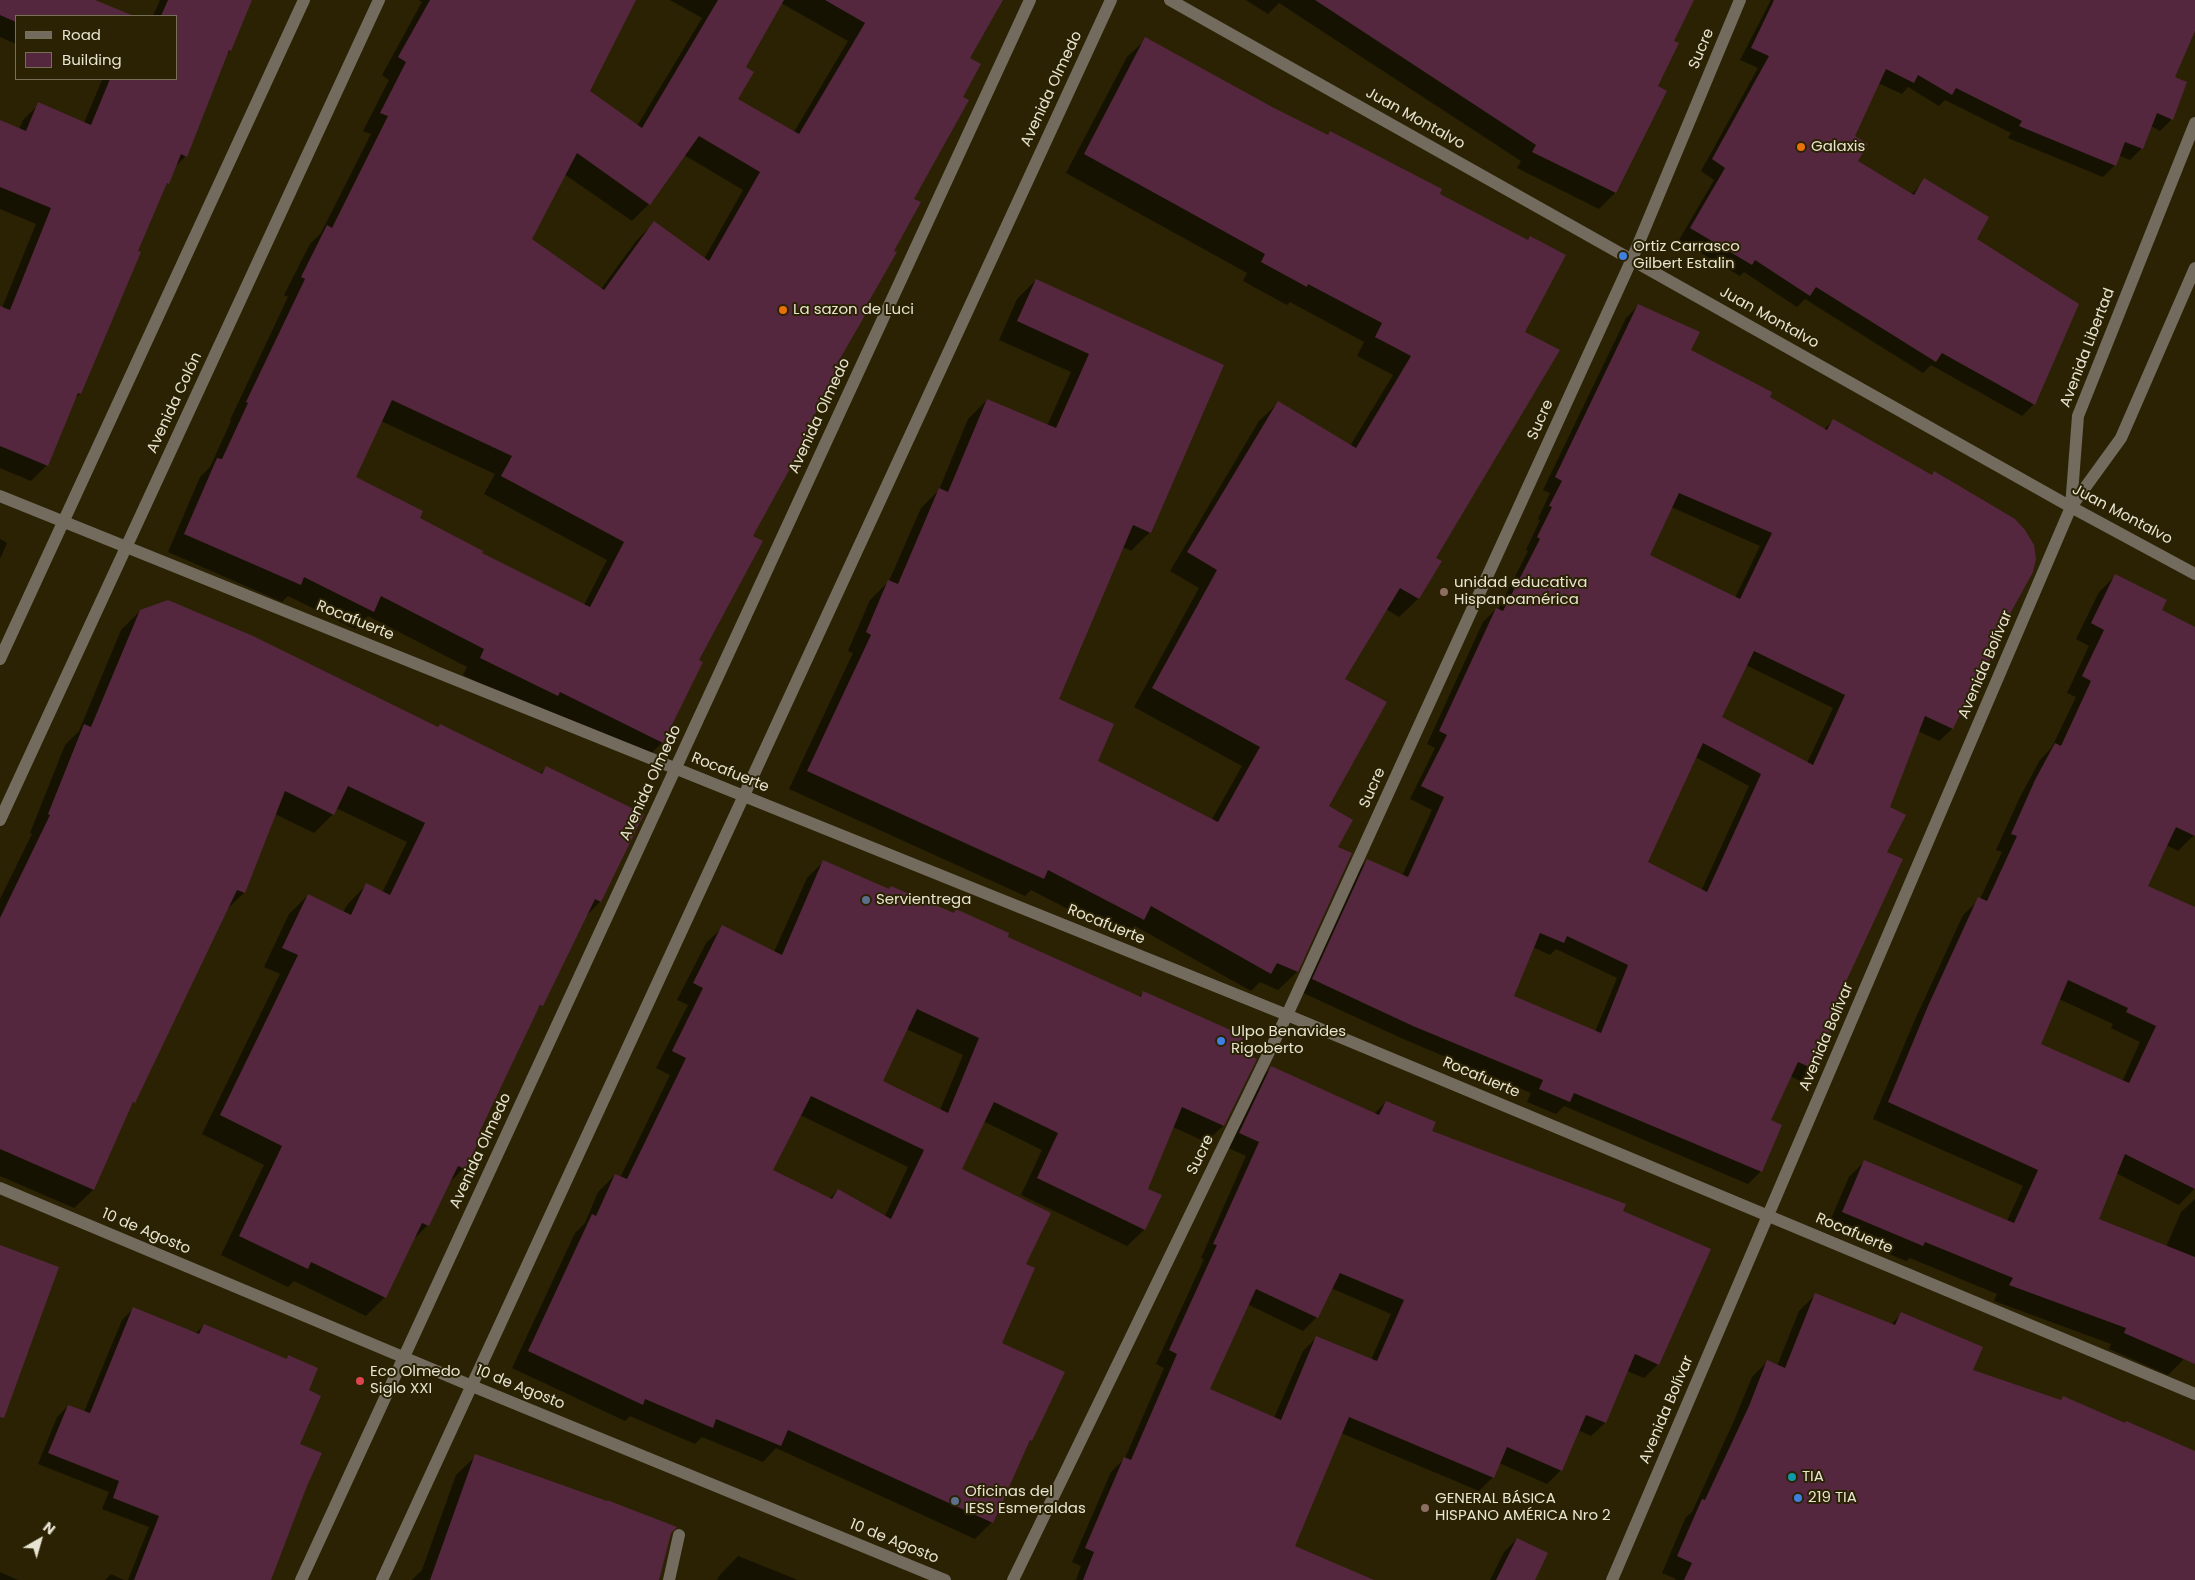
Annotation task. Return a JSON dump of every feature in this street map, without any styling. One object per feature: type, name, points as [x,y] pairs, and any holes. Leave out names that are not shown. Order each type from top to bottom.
[{"type":"street","points":[[0,659],[304,0]]},
{"type":"street","name":"Avenida Colón","points":[[0,820],[379,0]]},
{"type":"street","name":"Avenida Olmedo","points":[[300,1580],[1030,0]]},
{"type":"street","name":"Avenida Olmedo","points":[[382,1580],[1111,0]]},
{"type":"street","name":"Juan Montalvo","points":[[1170,0],[2071,507],[2195,574]]},
{"type":"street","name":"Sucre","points":[[1013,1580],[1287,1015],[1632,259],[1740,0]]},
{"type":"street","name":"Avenida Libertad","points":[[2071,507],[2078,416],[2195,123]]},
{"type":"street","points":[[2071,507],[2120,438],[2195,268]]},
{"type":"street","name":"Rocafuerte","points":[[0,496],[1287,1015],[2195,1394]]},
{"type":"street","name":"Avenida Bolívar","points":[[1612,1580],[2071,507]]},
{"type":"street","name":"10 de Agosto","points":[[0,1188],[472,1386],[945,1580]]},
{"type":"street","points":[[669,1580],[679,1535]]},
{"type":"building","points":[[0,0],[95,0],[132,15],[15,15],[15,22],[0,15]]},
{"type":"building","points":[[168,0],[252,0],[231,51],[229,50],[187,157],[181,154],[169,184],[167,183],[138,251],[141,252],[81,394],[78,393],[48,466],[0,446],[0,306],[10,310],[51,208],[0,187],[0,120],[26,131],[38,102],[91,125],[110,80],[178,80],[178,15],[161,15]]},
{"type":"building","points":[[430,0],[636,0],[590,91],[642,128],[718,0],[784,0],[746,67],[754,72],[738,99],[799,134],[865,23],[825,0],[1003,0],[970,58],[981,64],[963,97],[969,100],[914,199],[921,202],[894,251],[897,252],[865,308],[868,310],[837,364],[842,366],[805,432],[809,434],[753,536],[763,541],[699,660],[703,662],[663,743],[560,692],[558,696],[480,658],[484,649],[381,596],[374,612],[304,577],[301,585],[184,534],[217,458],[222,459],[248,403],[246,402],[305,279],[301,277],[327,225],[332,228],[388,116],[380,113],[406,62],[398,57]],"holes":[[[699,136],[760,172],[709,261],[654,221],[604,290],[532,239],[577,153],[650,205]],[[392,400],[512,456],[501,476],[624,542],[590,607],[482,553],[483,551],[420,518],[423,511],[356,477]]]},
{"type":"building","points":[[1315,0],[1694,0],[1674,41],[1679,43],[1658,86],[1667,91],[1616,193],[1532,152],[1536,145]]},
{"type":"building","points":[[1774,0],[2195,0],[2195,31],[2175,77],[2187,82],[2173,120],[2157,113],[2143,149],[2125,142],[2116,166],[2019,126],[2022,121],[1956,88],[1952,95],[1918,75],[1914,83],[1886,69],[1855,136],[1868,144],[1858,161],[1914,195],[1924,178],[1989,217],[1977,239],[2079,304],[2035,405],[1942,353],[1936,362],[1816,287],[1810,296],[1755,260],[1752,265],[1690,228],[1725,168],[1712,159],[1769,56],[1751,48]]},
{"type":"building","points":[[1145,37],[1274,108],[1328,135],[1330,131],[1442,189],[1440,194],[1528,240],[1530,236],[1566,255],[1525,332],[1560,350],[1436,558],[1442,561],[1419,599],[1400,588],[1345,679],[1387,702],[1329,806],[1353,820],[1338,847],[1352,853],[1298,972],[1277,963],[1271,974],[1151,906],[1144,920],[1048,870],[1044,879],[807,771],[871,635],[866,632],[888,580],[898,584],[939,488],[948,492],[987,399],[1056,428],[1089,354],[1017,321],[1036,279],[1224,365],[1151,533],[1133,525],[1059,699],[1114,724],[1098,761],[1218,822],[1260,747],[1152,688],[1217,570],[1187,552],[1278,401],[1356,448],[1411,356],[1375,337],[1382,323],[1308,284],[1307,287],[1261,262],[1265,254],[1084,154]]},
{"type":"building","points":[[1638,304],[1700,332],[1691,350],[1772,392],[1770,397],[1827,430],[1833,419],[1932,475],[1934,471],[2015,519],[2025,530],[2034,545],[2036,559],[2033,572],[2000,632],[2003,633],[1980,681],[1977,680],[1953,729],[1925,716],[1890,807],[1906,815],[1887,852],[1903,859],[1836,1003],[1841,1006],[1814,1069],[1798,1062],[1771,1120],[1782,1125],[1762,1172],[1574,1093],[1570,1102],[1539,1089],[1543,1080],[1413,1026],[1312,979],[1367,859],[1408,877],[1444,797],[1421,786],[1447,735],[1439,731],[1496,608],[1503,611],[1540,539],[1537,537],[1552,507],[1549,506],[1562,481],[1555,477]],"holes":[[[1679,493],[1772,533],[1740,599],[1650,555]],[[1754,651],[1845,695],[1813,765],[1722,717]],[[1703,743],[1761,774],[1707,892],[1648,862]],[[1540,933],[1564,943],[1567,936],[1628,965],[1601,1033],[1514,996]]]},
{"type":"building","points":[[2115,574],[2167,600],[2162,610],[2195,627],[2195,836],[2176,827],[2148,886],[2195,907],[2195,1189],[2125,1154],[2099,1219],[2195,1257],[2195,1364],[2124,1333],[2126,1328],[2009,1285],[2013,1278],[1925,1242],[1923,1246],[1842,1212],[1864,1160],[2014,1223],[2038,1170],[1888,1102],[1928,1006],[1978,897],[1987,901],[2017,836],[2011,834],[2035,780],[2055,743],[2061,746],[2091,681],[2082,676],[2104,630],[2091,623]],"holes":[[[2068,980],[2128,1008],[2126,1012],[2156,1026],[2129,1083],[2041,1044]]]},
{"type":"building","points":[[168,600],[253,636],[438,727],[440,724],[542,774],[546,766],[644,814],[601,902],[595,899],[543,1006],[540,1005],[480,1131],[483,1133],[465,1169],[458,1166],[429,1226],[422,1223],[386,1298],[311,1262],[308,1269],[239,1236],[282,1146],[220,1115],[298,955],[282,948],[308,894],[351,915],[366,883],[390,895],[425,823],[348,786],[334,815],[285,791],[245,893],[237,890],[135,1103],[133,1102],[94,1190],[0,1149],[0,918],[50,815],[48,814],[84,724],[91,727],[140,610]]},
{"type":"building","points":[[823,860],[889,889],[891,886],[954,913],[956,909],[1009,933],[1008,937],[1141,997],[1143,991],[1244,1036],[1238,1051],[1257,1059],[1224,1126],[1182,1107],[1148,1189],[1162,1195],[1145,1230],[1037,1178],[1058,1133],[994,1102],[962,1169],[1051,1213],[1026,1264],[1035,1268],[1002,1343],[1065,1372],[1032,1441],[1030,1440],[993,1523],[788,1430],[781,1446],[716,1419],[713,1428],[645,1399],[643,1405],[528,1351],[592,1214],[596,1216],[615,1174],[627,1179],[686,1058],[672,1051],[703,988],[693,983],[722,925],[782,955]],"holes":[[[917,1009],[979,1038],[948,1113],[883,1081]],[[811,1096],[924,1150],[891,1219],[838,1189],[832,1199],[773,1170]]]},
{"type":"building","points":[[1271,1066],[1379,1115],[1386,1101],[1436,1122],[1432,1131],[1626,1204],[1623,1211],[1711,1249],[1659,1365],[1635,1354],[1606,1423],[1586,1415],[1562,1471],[1507,1447],[1494,1478],[1349,1417],[1295,1546],[1374,1580],[1083,1580],[1094,1552],[1085,1548],[1124,1457],[1131,1460],[1177,1354],[1169,1350],[1217,1245],[1213,1244],[1259,1142],[1239,1133]],"holes":[[[1340,1273],[1404,1300],[1377,1361],[1316,1336],[1281,1420],[1210,1389],[1256,1289],[1318,1318]]]},
{"type":"building","points":[[0,1245],[59,1267],[4,1418],[0,1417]]},
{"type":"building","points":[[1815,1293],[1895,1325],[1901,1312],[1983,1347],[1973,1370],[2061,1400],[2063,1396],[2195,1451],[2195,1580],[1684,1580],[1692,1563],[1677,1556],[1702,1499],[1705,1500],[1749,1406],[1767,1360],[1785,1368]]},
{"type":"building","points":[[133,1307],[199,1334],[204,1324],[287,1359],[288,1355],[318,1368],[309,1390],[321,1396],[300,1444],[322,1453],[307,1486],[271,1580],[134,1580],[159,1516],[113,1498],[119,1481],[48,1453],[68,1405],[90,1413]]},
{"type":"building","points":[[475,1454],[607,1500],[677,1527],[671,1533],[659,1580],[430,1580]]},
{"type":"building","points":[[1517,1538],[1548,1553],[1535,1580],[1496,1580]]},
{"type":"place","name":"Galaxis","points":[[1801,147]]},
{"type":"place","name":"Ortiz Carrasco Gilbert Estalin","points":[[1623,256]]},
{"type":"place","name":"La sazon de Luci","points":[[783,310]]},
{"type":"place","name":"unidad educativa Hispanoamérica","points":[[1444,592]]},
{"type":"place","name":"Servientrega","points":[[866,900]]},
{"type":"place","name":"Ulpo Benavides Rigoberto","points":[[1221,1041]]},
{"type":"place","name":"Eco Olmedo Siglo XXI","points":[[360,1381]]},
{"type":"place","name":"TIA","points":[[1792,1477]]},
{"type":"place","name":"219 TIA","points":[[1798,1498]]},
{"type":"place","name":"Oficinas del IESS Esmeraldas","points":[[955,1501]]},
{"type":"place","name":"GENERAL BÁSICA HISPANO AMÉRICA Nro 2","points":[[1425,1508]]}]
